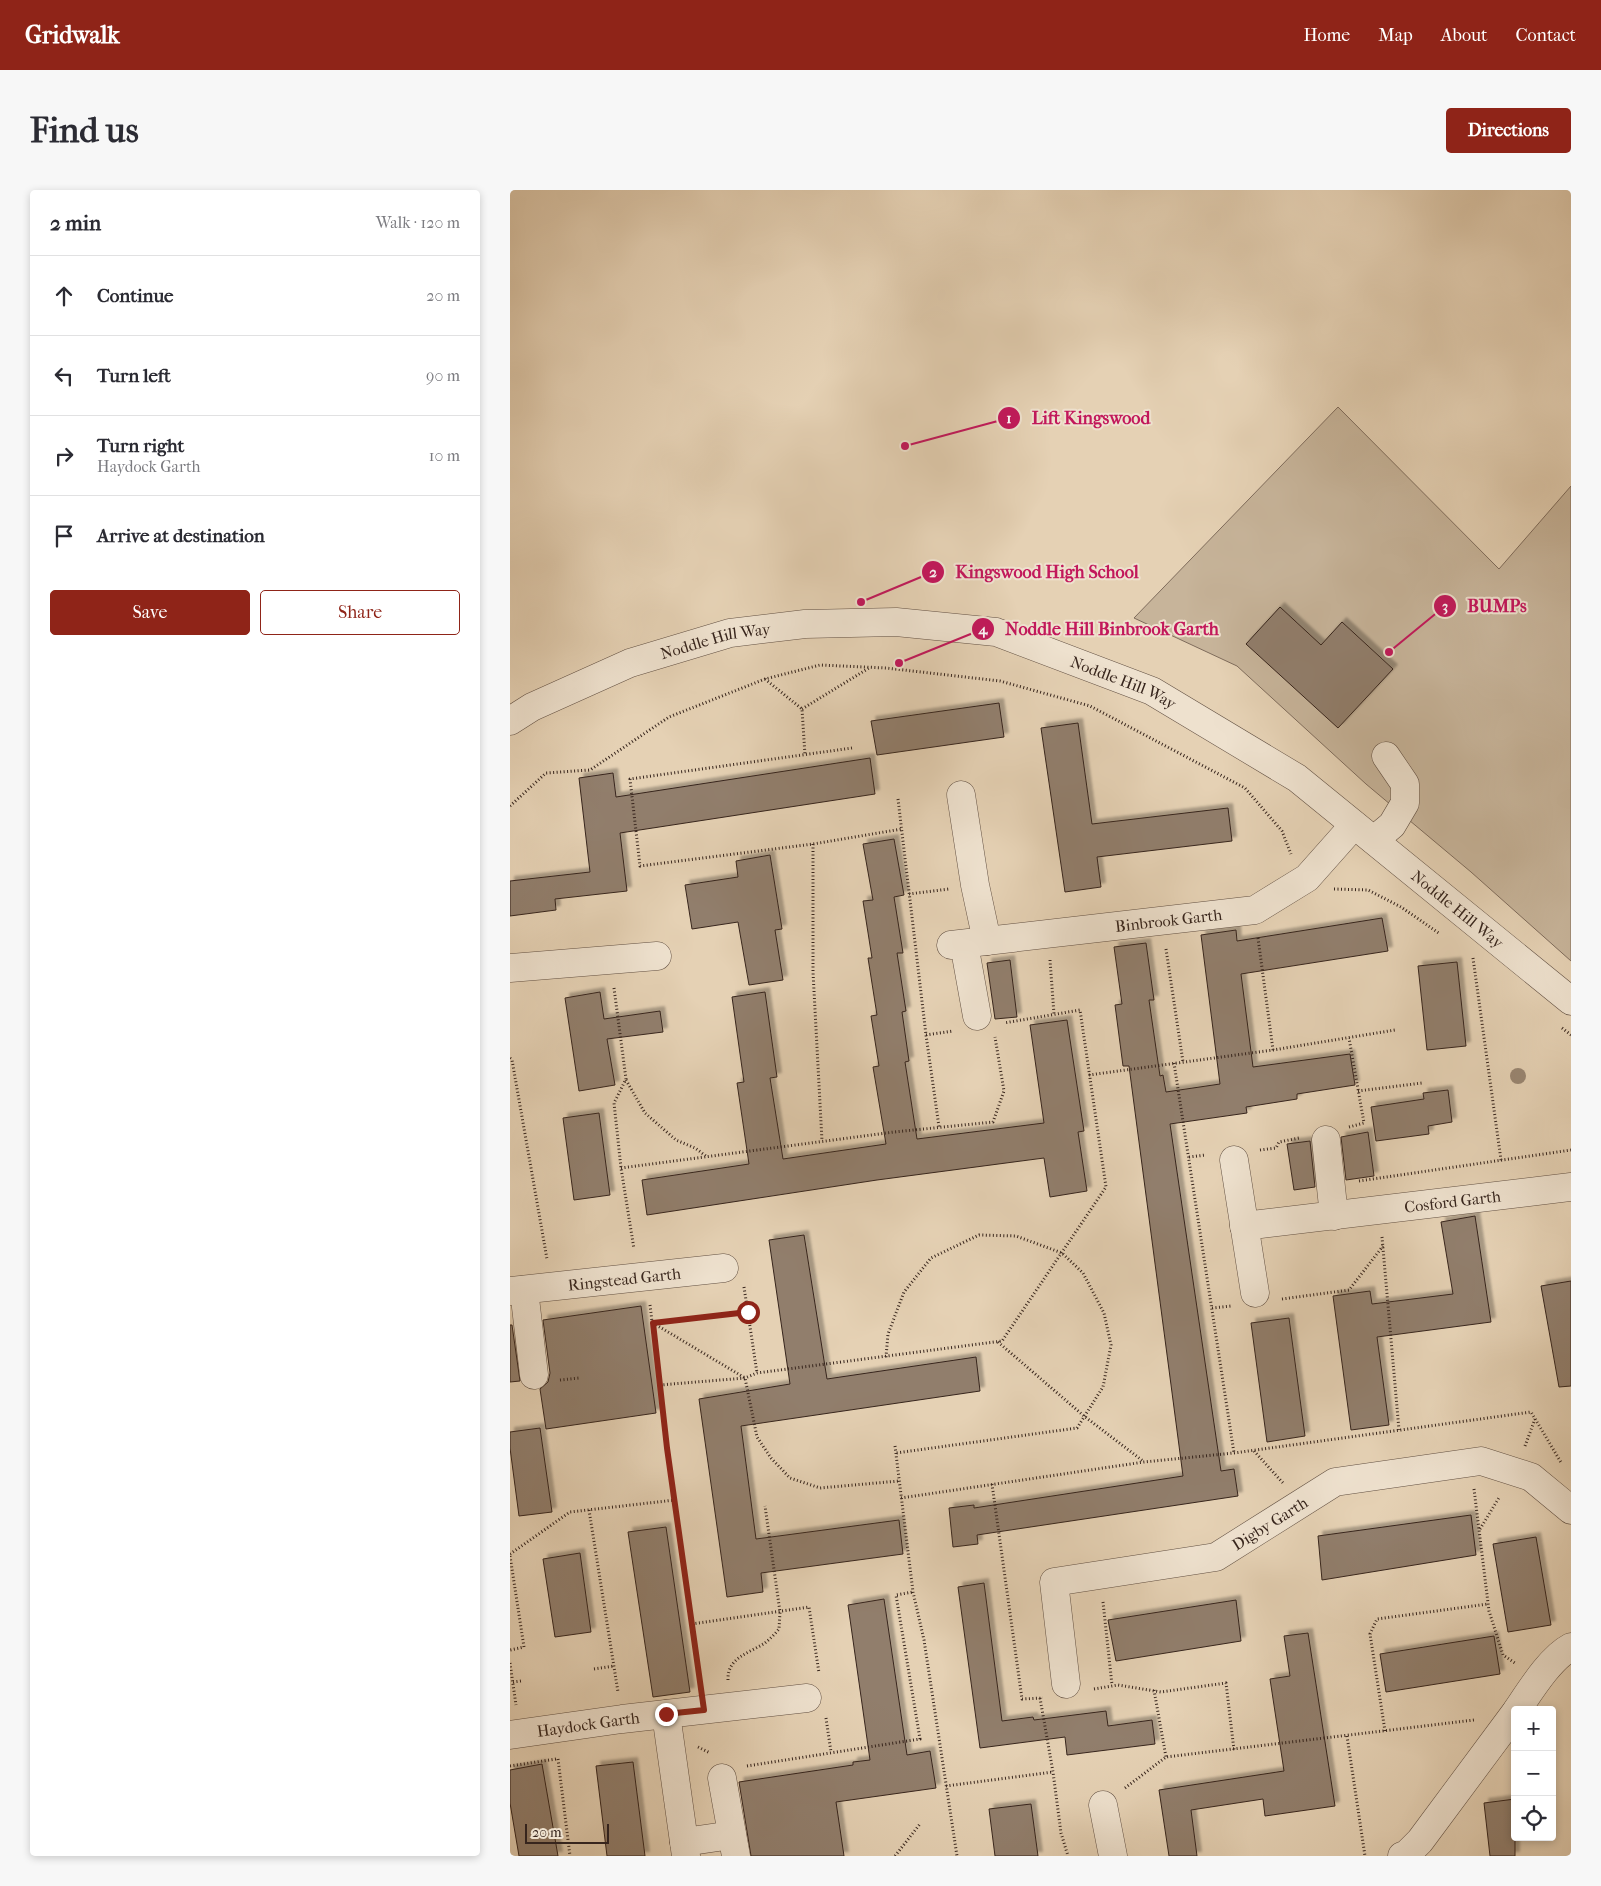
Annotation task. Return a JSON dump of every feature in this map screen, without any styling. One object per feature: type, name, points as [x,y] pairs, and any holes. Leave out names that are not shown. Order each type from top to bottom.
[{"type":"street","name":"Noddle Hill Way","points":[[510,721],[532,707],[630,663],[730,633],[805,624],[896,622],[996,632],[1152,691],[1297,778],[1364,833],[1564,1012]]},
{"type":"street","name":"Binbrook Garth","points":[[967,943],[1255,910],[1310,875],[1364,833],[1392,825],[1405,803],[1405,784],[1386,756]]},
{"type":"street","points":[[960,795],[975,885],[967,943],[986,1025]]},
{"type":"street","points":[[510,968],[657,956]]},
{"type":"street","points":[[1326,1140],[1334,1216]]},
{"type":"street","points":[[1234,1160],[1255,1299]]},
{"type":"street","name":"Cosford Garth","points":[[1244,1226],[1571,1188]]},
{"type":"street","name":"Ringstead Garth","points":[[534,1375],[517,1290],[552,1286],[644,1287],[734,1276]]},
{"type":"street","name":"Digby Garth","points":[[1067,1690],[1054,1582],[1216,1557],[1335,1482],[1481,1461],[1531,1477],[1571,1510]]},
{"type":"street","points":[[1519,1706],[1539,1678],[1565,1650],[1571,1647]]},
{"type":"street","name":"Haydock Garth","points":[[515,1734],[622,1719],[807,1698]]},
{"type":"street","points":[[666,1714],[685,1849],[734,1846],[722,1778]]},
{"type":"street","points":[[1402,1856],[1407,1854],[1420,1841],[1511,1718]]},
{"type":"street","points":[[1103,1805],[1113,1856]]},
{"type":"path","points":[[510,806],[546,773],[590,770],[669,717],[765,679],[820,665],[1000,681],[1090,706],[1245,788],[1282,831],[1291,853],[1310,875],[1332,889],[1368,890],[1401,907],[1441,934]]},
{"type":"path","points":[[802,708],[870,668]]},
{"type":"path","points":[[765,679],[802,708],[805,755]]},
{"type":"path","points":[[852,748],[630,779],[640,866],[813,844],[902,829]]},
{"type":"path","points":[[898,799],[926,1035],[940,1127]]},
{"type":"path","points":[[813,844],[813,972],[822,1141]]},
{"type":"path","points":[[910,894],[975,885]]},
{"type":"path","points":[[1255,910],[1273,1050]]},
{"type":"path","points":[[1162,921],[1183,1062]]},
{"type":"path","points":[[1049,934],[1054,1014]]},
{"type":"path","points":[[1478,959],[1473,955],[1501,1160]]},
{"type":"path","points":[[610,960],[626,1079],[646,1114],[676,1140],[695,1148],[706,1156]]},
{"type":"path","points":[[660,1385],[745,1378],[757,1373],[1002,1341],[1106,1186],[1080,1010]]},
{"type":"path","points":[[1564,1012],[1571,1035]]},
{"type":"path","points":[[621,1168],[822,1141],[993,1122],[1004,1091],[986,1025]]},
{"type":"path","points":[[1089,1075],[1273,1050],[1395,1030]]},
{"type":"path","points":[[510,1058],[512,1060],[552,1286]]},
{"type":"path","points":[[1174,1063],[1234,1453]]},
{"type":"path","points":[[626,1079],[614,1103],[621,1168],[644,1287],[653,1323],[692,1624],[717,1708]]},
{"type":"path","points":[[1358,1091],[1422,1083]]},
{"type":"path","points":[[1331,1185],[1571,1150]]},
{"type":"path","points":[[1380,1210],[1399,1430]]},
{"type":"path","points":[[886,1357],[888,1334],[904,1292],[932,1258],[979,1235],[1016,1236],[1062,1253],[1083,1273],[1104,1313],[1111,1345],[1103,1387],[1077,1428],[896,1453]]},
{"type":"path","points":[[1212,1308],[1255,1299],[1349,1290],[1383,1246]]},
{"type":"path","points":[[734,1276],[748,1312],[757,1373]]},
{"type":"path","points":[[653,1323],[748,1312]]},
{"type":"path","points":[[653,1323],[745,1378],[757,1437],[771,1458],[790,1478],[820,1488],[899,1481]]},
{"type":"path","points":[[997,1341],[1084,1416],[1144,1462]]},
{"type":"path","points":[[902,1498],[1144,1462],[1234,1453],[1532,1412],[1566,1472]]},
{"type":"path","points":[[895,1446],[914,1592],[924,1640],[956,1856]]},
{"type":"path","points":[[1254,1450],[1301,1503]]},
{"type":"path","points":[[1471,1463],[1488,1604],[1503,1655],[1539,1678]]},
{"type":"path","points":[[1479,1530],[1516,1472]]},
{"type":"path","points":[[992,1484],[1022,1699],[1040,1698],[1067,1690],[1118,1685],[1161,1692],[1226,1683],[1234,1750]]},
{"type":"path","points":[[510,1650],[524,1647],[510,1555],[570,1512],[675,1500]]},
{"type":"path","points":[[717,1708],[733,1662],[767,1642],[779,1629],[780,1612],[765,1506]]},
{"type":"path","points":[[590,1510],[622,1719]]},
{"type":"path","points":[[1098,1576],[1103,1599],[1112,1686]]},
{"type":"path","points":[[747,1766],[920,1739],[896,1595],[914,1592]]},
{"type":"path","points":[[1385,1731],[1370,1634],[1377,1619],[1488,1604]]},
{"type":"path","points":[[692,1624],[809,1607]]},
{"type":"path","points":[[510,1663],[513,1682],[515,1734]]},
{"type":"path","points":[[594,1670],[614,1666]]},
{"type":"path","points":[[513,1682],[521,1680]]},
{"type":"path","points":[[1154,1690],[1166,1758]]},
{"type":"path","points":[[1040,1698],[1061,1833],[1068,1856]]},
{"type":"path","points":[[1103,1805],[1166,1758],[1485,1718],[1511,1718]]},
{"type":"path","points":[[1347,1736],[1365,1856]]},
{"type":"path","points":[[558,1759],[570,1856]]},
{"type":"path","points":[[946,1786],[1053,1772]]},
{"type":"path","points":[[895,1856],[920,1824]]},
{"type":"shaded area","points":[[1338,407],[1499,569],[1571,486],[1571,961],[1471,872],[1366,784],[1237,666],[1134,618]]},
{"type":"building","points":[[1280,607],[1321,645],[1342,622],[1393,669],[1338,728],[1246,644]]},
{"type":"building","points":[[999,703],[1004,737],[877,755],[871,721]]},
{"type":"building","points":[[1078,723],[1092,824],[1228,808],[1232,841],[1097,857],[1101,887],[1065,892],[1041,728]]},
{"type":"building","points":[[870,758],[875,794],[620,833],[627,891],[555,899],[556,910],[510,916],[510,881],[590,872],[579,778],[613,773],[616,797]]},
{"type":"building","points":[[894,839],[904,895],[894,897],[903,953],[897,953],[906,1011],[902,1012],[909,1061],[905,1062],[917,1139],[1044,1123],[1030,1025],[1067,1020],[1084,1131],[1078,1132],[1087,1191],[1050,1197],[1044,1158],[877,1180],[647,1215],[642,1180],[749,1164],[737,1083],[744,1082],[732,997],[765,992],[777,1077],[770,1078],[783,1159],[886,1144],[873,1067],[879,1066],[871,1016],[877,1015],[868,958],[872,958],[863,901],[873,900],[863,844]]},
{"type":"building","points":[[770,855],[782,929],[775,930],[783,980],[749,985],[738,922],[692,929],[685,885],[738,877],[736,861]]},
{"type":"building","points":[[1382,918],[1388,951],[1241,974],[1253,1067],[1350,1054],[1355,1085],[1297,1094],[1297,1099],[1246,1107],[1247,1113],[1170,1124],[1221,1471],[1234,1469],[1238,1496],[977,1535],[978,1544],[953,1547],[949,1508],[974,1505],[974,1508],[1183,1476],[1129,1066],[1123,1066],[1115,1005],[1122,1004],[1114,947],[1146,943],[1154,1000],[1149,1000],[1160,1076],[1163,1075],[1166,1092],[1220,1084],[1201,935],[1236,930],[1237,941]]},
{"type":"building","points":[[1010,960],[1017,1017],[995,1019],[987,963]]},
{"type":"building","points":[[1457,962],[1466,1046],[1427,1050],[1418,966]]},
{"type":"building","points":[[600,992],[604,1019],[660,1011],[663,1032],[607,1039],[615,1085],[579,1091],[565,998]]},
{"type":"building","points":[[1448,1090],[1452,1122],[1428,1126],[1429,1134],[1376,1141],[1371,1107],[1424,1099],[1423,1093]]},
{"type":"building","points":[[599,1113],[610,1195],[574,1200],[563,1118]]},
{"type":"building","points":[[1368,1132],[1374,1176],[1346,1180],[1341,1137]]},
{"type":"building","points":[[1310,1141],[1315,1187],[1294,1190],[1287,1144]]},
{"type":"building","points":[[1475,1216],[1491,1322],[1377,1337],[1389,1425],[1351,1430],[1333,1296],[1370,1291],[1372,1304],[1453,1294],[1441,1222]]},
{"type":"building","points":[[804,1235],[827,1379],[976,1357],[980,1391],[741,1426],[756,1539],[899,1520],[903,1554],[761,1573],[763,1592],[727,1597],[699,1399],[790,1384],[769,1240]]},
{"type":"building","points":[[1571,1281],[1571,1386],[1559,1387],[1541,1286]]},
{"type":"building","points":[[641,1306],[656,1413],[546,1429],[540,1389],[548,1382],[550,1373],[543,1320]]},
{"type":"building","points":[[1289,1318],[1305,1436],[1267,1442],[1251,1323]]},
{"type":"building","points":[[510,1325],[512,1325],[520,1381],[510,1382]]},
{"type":"building","points":[[540,1428],[552,1512],[519,1516],[510,1448],[510,1432]]},
{"type":"building","points":[[1471,1515],[1476,1555],[1322,1580],[1318,1536]]},
{"type":"building","points":[[666,1527],[690,1692],[653,1697],[628,1532]]},
{"type":"building","points":[[1536,1537],[1551,1625],[1508,1632],[1493,1544]]},
{"type":"building","points":[[580,1553],[591,1632],[555,1637],[543,1559]]},
{"type":"building","points":[[984,1583],[1002,1721],[1033,1717],[1034,1720],[1106,1711],[1108,1726],[1152,1720],[1155,1744],[1067,1755],[1065,1737],[980,1748],[958,1587]]},
{"type":"building","points":[[884,1599],[907,1755],[930,1751],[936,1788],[836,1802],[844,1856],[751,1856],[739,1782],[853,1765],[853,1762],[870,1760],[848,1605]]},
{"type":"building","points":[[1236,1600],[1241,1641],[1116,1661],[1108,1620]]},
{"type":"building","points":[[1308,1633],[1335,1806],[1265,1816],[1263,1799],[1191,1810],[1197,1856],[1169,1856],[1159,1790],[1284,1771],[1270,1679],[1290,1676],[1284,1636]]},
{"type":"building","points":[[1494,1636],[1500,1674],[1386,1692],[1380,1654]]},
{"type":"building","points":[[633,1762],[645,1856],[607,1856],[596,1766]]},
{"type":"building","points":[[542,1764],[558,1856],[519,1856],[510,1803],[510,1770]]},
{"type":"building","points":[[1511,1800],[1511,1841],[1515,1841],[1515,1856],[1490,1856],[1484,1803]]},
{"type":"building","points":[[1031,1804],[1038,1856],[995,1856],[989,1809]]},
{"type":"place","name":"Lift Kingswood","points":[[905,446]]},
{"type":"place","name":"Kingswood High School","points":[[861,602]]},
{"type":"place","name":"BUMPs","points":[[1389,652]]},
{"type":"place","name":"Noddle Hill Binbrook Garth","points":[[899,663]]},
{"type":"route","points":[[666,1714],[704,1710],[667,1448],[653,1323],[748,1312]]}]
